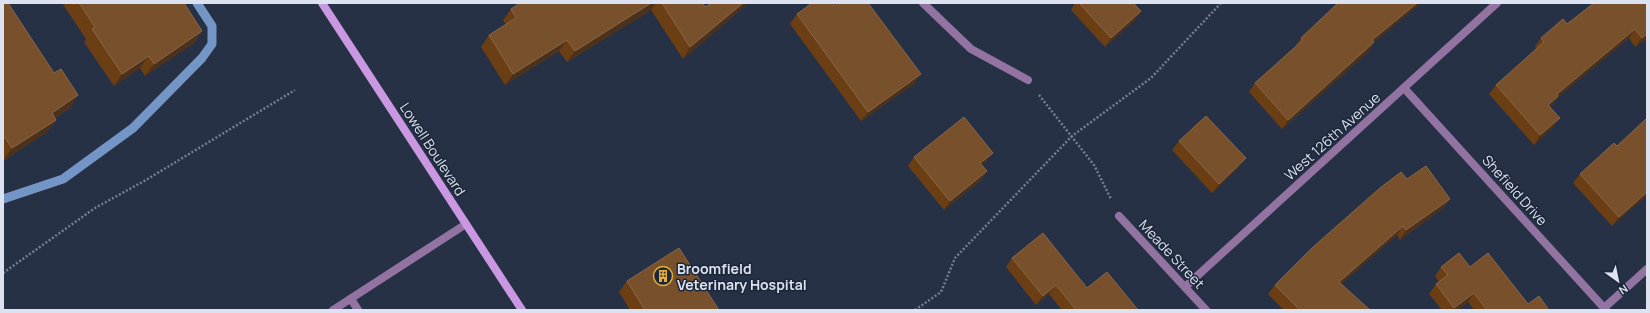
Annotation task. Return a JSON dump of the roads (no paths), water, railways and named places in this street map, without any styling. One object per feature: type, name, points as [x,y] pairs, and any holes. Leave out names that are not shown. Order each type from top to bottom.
[{"type":"main road","name":"Lowell Boulevard","points":[[322,3],[522,310]]},
{"type":"street","points":[[923,3],[971,49],[1028,80]]},
{"type":"street","name":"West 126th Avenue","points":[[1185,287],[1497,3]]},
{"type":"street","name":"Shefield Drive","points":[[1404,88],[1605,309]]},
{"type":"street","name":"Meade Street","points":[[1119,216],[1206,310]]},
{"type":"street","points":[[333,310],[466,224]]},
{"type":"street","points":[[1605,309],[1647,269]]},
{"type":"street","points":[[351,299],[358,310]]},
{"type":"waterway","points":[[3,199],[63,179],[133,128],[202,58],[212,44],[212,26],[197,3]]},
{"type":"place","name":"Broomfield Veterinary Hospital","points":[[663,276]]}]
